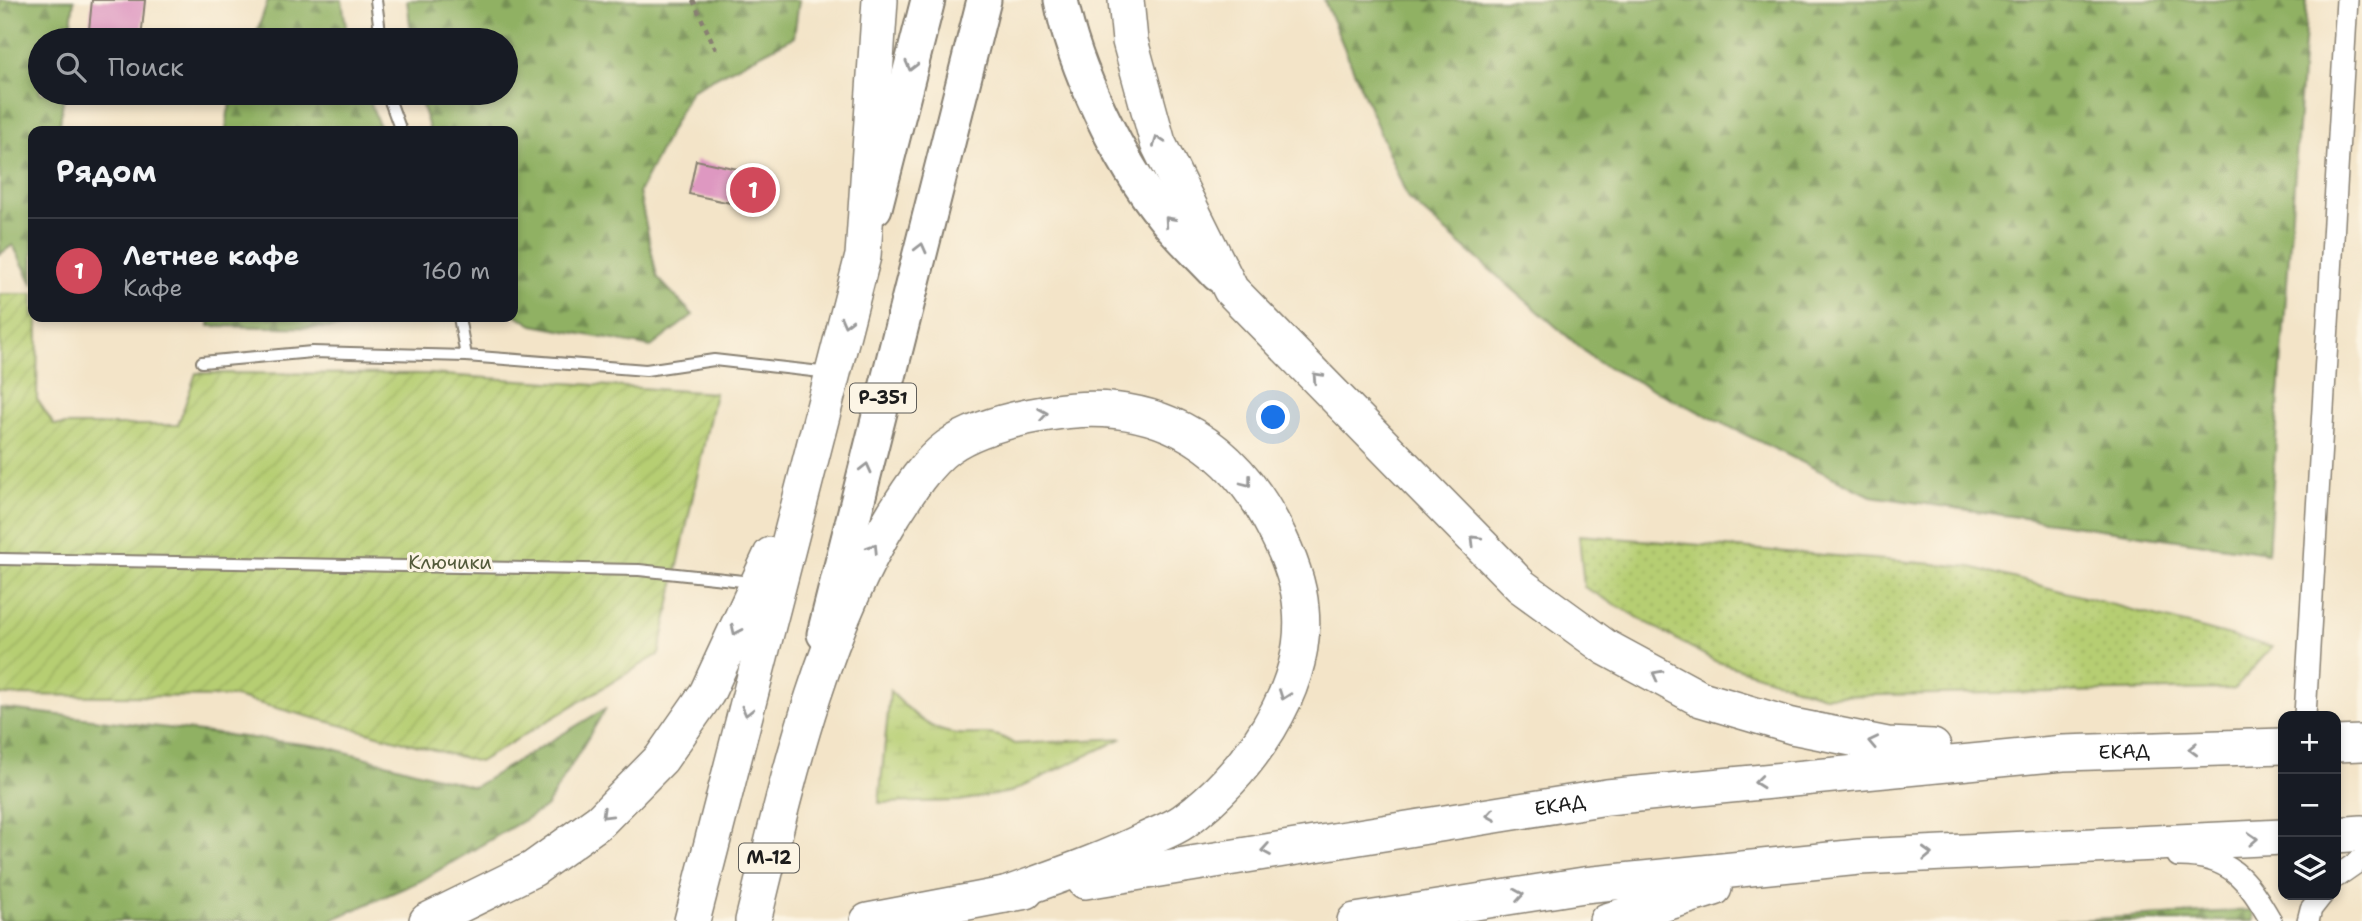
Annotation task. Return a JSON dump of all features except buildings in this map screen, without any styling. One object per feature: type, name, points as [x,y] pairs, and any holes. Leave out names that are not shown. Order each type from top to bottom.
[{"type":"highway","points":[[863,256],[880,0]]},
{"type":"highway","points":[[1126,0],[1130,41],[1158,143],[1231,290],[1521,586],[1605,647],[1701,699],[1792,726],[1887,745],[2063,753]]},
{"type":"highway","name":"Р-351","points":[[768,586],[806,479],[863,256]]},
{"type":"highway","points":[[784,796],[831,643],[866,559],[909,489],[947,448],[1011,419],[1088,406],[1156,418],[1203,442],[1236,468],[1259,498],[1289,556],[1302,610],[1297,659],[1280,706],[1254,755],[1182,822],[1106,859],[1005,895]]},
{"type":"highway","points":[[427,921],[533,869],[600,821],[661,759],[707,693],[768,586]]},
{"type":"highway","points":[[692,921],[768,586]]},
{"type":"highway","points":[[2341,744],[2362,743]]},
{"type":"highway","name":"ЕКАД","points":[[867,921],[1287,847],[1607,797],[2063,753],[2272,746]]},
{"type":"highway","name":"М-12","points":[[753,921],[784,796]]},
{"type":"highway","points":[[2341,835],[2362,834]]},
{"type":"highway","points":[[1355,921],[1584,885],[1859,856],[2278,838]]},
{"type":"highway","points":[[1607,921],[1700,891],[1859,856]]},
{"type":"main road","name":"Р-351","points":[[863,256],[928,0]]},
{"type":"main road","name":"Р-351","points":[[784,796],[984,0]]},
{"type":"main road","points":[[1061,0],[1067,34],[1107,127],[1162,214],[1231,290]]},
{"type":"street","points":[[2305,711],[2347,0]]},
{"type":"street","points":[[2002,852],[2099,858],[2200,856],[2229,866],[2252,887],[2271,921]]},
{"type":"street","points":[[2341,874],[2362,859]]},
{"type":"street","points":[[2308,921],[2311,909],[2318,900]]},
{"type":"lane","points":[[376,0],[380,28]]},
{"type":"lane","points":[[391,105],[399,126]]},
{"type":"lane","points":[[459,322],[466,355]]},
{"type":"lane","points":[[202,362],[312,352],[466,355],[646,370],[714,360],[833,373]]},
{"type":"lane","points":[[0,559],[639,570],[768,586]]},
{"type":"path","points":[[693,0],[718,54]]},
{"type":"green space","points":[[0,0],[74,0],[70,28],[28,28],[28,105],[62,105],[60,126],[28,126],[28,275],[13,245],[0,254]]},
{"type":"green space","points":[[268,0],[342,0],[346,28],[258,28]]},
{"type":"green space","points":[[407,0],[799,0],[794,37],[691,90],[639,192],[657,277],[693,315],[651,347],[533,325],[518,316],[518,126],[428,126],[422,105],[518,105],[518,28],[410,28]]},
{"type":"green space","points":[[1324,0],[2307,0],[2268,553],[1871,496],[1597,362],[1408,199]]},
{"type":"green space","points":[[231,105],[371,105],[379,126],[227,126]]},
{"type":"green space","name":"Ключики","points":[[0,294],[28,294],[28,322],[38,322],[37,399],[54,425],[178,425],[196,373],[429,374],[715,393],[659,654],[479,762],[235,697],[0,695]]},
{"type":"green space","points":[[209,322],[396,322],[334,328],[209,326]]},
{"type":"green space","points":[[1579,535],[1971,567],[2272,647],[2235,689],[1824,696],[1715,661],[1584,587]]},
{"type":"green space","points":[[890,691],[920,719],[947,732],[1000,736],[1014,744],[1123,738],[1011,792],[959,801],[879,803]]},
{"type":"green space","points":[[0,708],[327,747],[474,787],[606,708],[546,807],[420,881],[329,921],[0,921]]},
{"type":"green space","points":[[2253,910],[2254,921],[2055,921]]},
{"type":"place","name":"Летнее кафе","points":[[753,190]]}]
